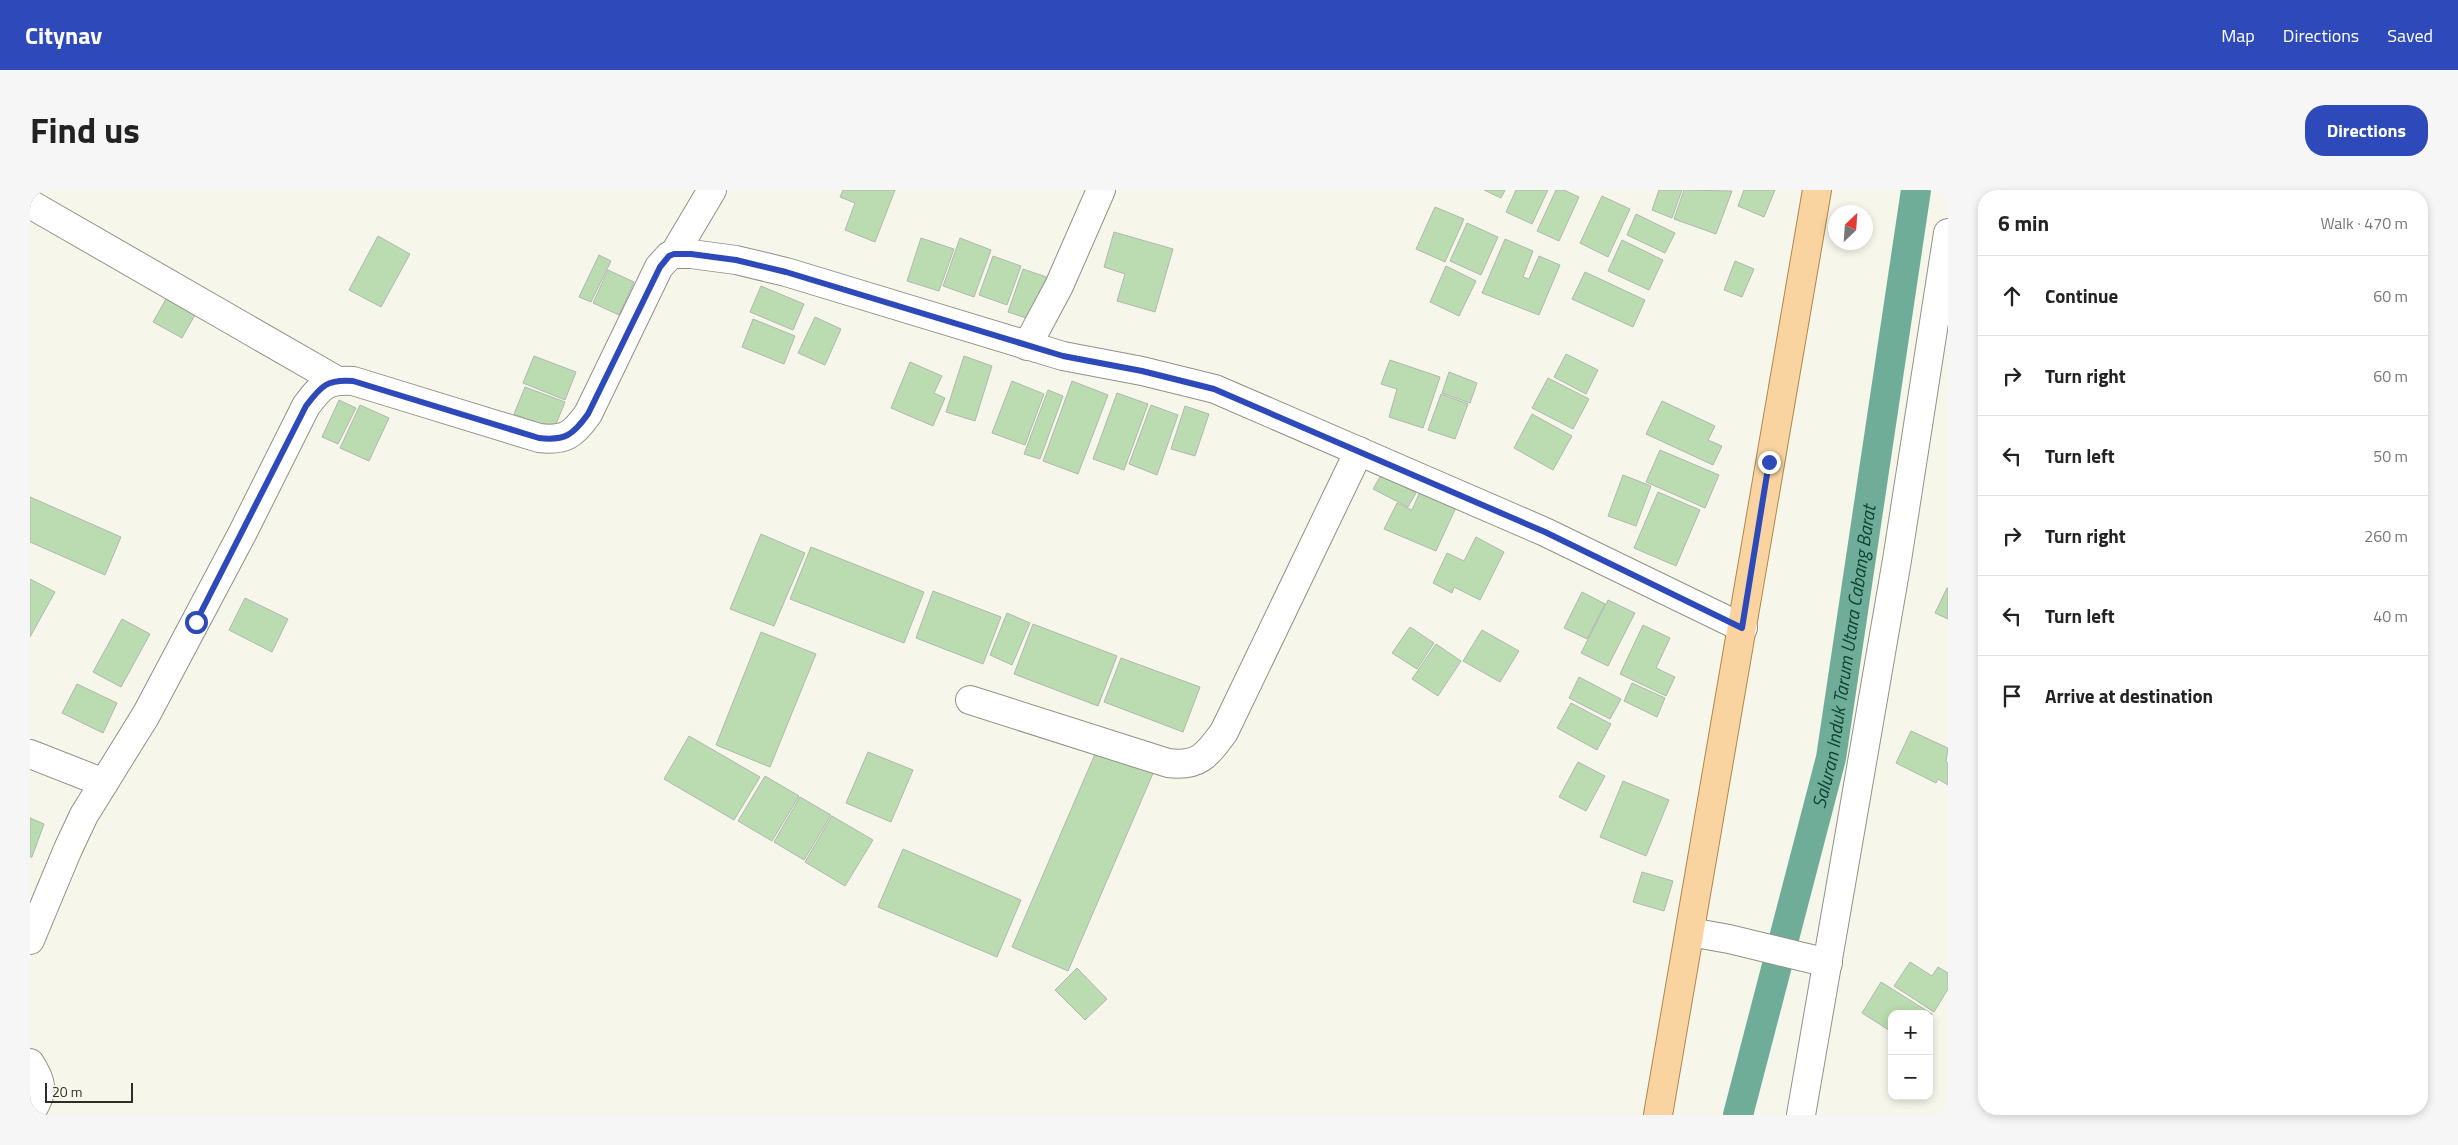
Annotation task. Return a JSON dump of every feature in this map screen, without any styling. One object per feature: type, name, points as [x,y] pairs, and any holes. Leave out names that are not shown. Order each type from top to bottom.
[{"type":"main road","points":[[1658,1115],[1817,190]]},
{"type":"street","points":[[674,254],[712,190]]},
{"type":"street","points":[[1028,346],[1059,286],[1101,190]]},
{"type":"street","points":[[30,204],[336,380],[353,381],[539,438],[556,440],[564,438],[572,432],[588,414],[660,267],[669,256],[674,254],[691,254],[736,260],[786,272],[1063,356],[1142,371],[1214,389],[1545,532],[1742,628]]},
{"type":"street","points":[[1801,1115],[1821,961],[1897,560],[1948,233]]},
{"type":"street","points":[[30,940],[68,848],[104,783],[150,707],[243,532],[306,406],[316,393],[336,380]]},
{"type":"street","points":[[970,700],[1168,763],[1183,765],[1197,762],[1210,751],[1224,732],[1359,451]]},
{"type":"street","points":[[30,754],[104,783]]},
{"type":"street","points":[[1690,932],[1729,939],[1821,961]]},
{"type":"street","points":[[30,1063],[40,1079],[41,1088],[40,1096],[30,1114]]},
{"type":"building","points":[[843,190],[895,190],[875,242],[845,230],[855,203],[840,197]]},
{"type":"building","points":[[1484,190],[1505,190],[1501,198]]},
{"type":"building","points":[[1516,190],[1548,190],[1532,224],[1506,212]]},
{"type":"building","points":[[1556,190],[1564,190],[1579,197],[1559,241],[1537,231]]},
{"type":"building","points":[[1659,190],[1682,190],[1672,218],[1652,210]]},
{"type":"building","points":[[1684,190],[1732,191],[1716,234],[1674,219]]},
{"type":"building","points":[[1744,190],[1775,190],[1764,217],[1738,206]]},
{"type":"building","points":[[1602,196],[1630,209],[1608,257],[1580,243]]},
{"type":"building","points":[[1435,207],[1464,219],[1445,262],[1416,249]]},
{"type":"building","points":[[1636,214],[1675,233],[1665,253],[1627,235]]},
{"type":"building","points":[[1467,223],[1498,237],[1481,275],[1450,261]]},
{"type":"building","points":[[1114,232],[1173,249],[1155,312],[1117,301],[1125,274],[1104,267]]},
{"type":"building","points":[[378,236],[410,254],[381,307],[349,290]]},
{"type":"building","points":[[921,238],[954,249],[939,291],[907,281]]},
{"type":"building","points":[[960,238],[991,250],[974,297],[943,286]]},
{"type":"building","points":[[1505,239],[1533,251],[1523,277],[1529,279],[1539,256],[1560,265],[1539,315],[1482,293]]},
{"type":"building","points":[[1622,240],[1663,260],[1649,290],[1608,271]]},
{"type":"building","points":[[599,255],[611,261],[591,302],[579,297]]},
{"type":"building","points":[[993,256],[1021,266],[1007,305],[979,295]]},
{"type":"building","points":[[1735,261],[1754,269],[1742,297],[1724,290]]},
{"type":"building","points":[[1446,266],[1476,281],[1459,316],[1430,302]]},
{"type":"building","points":[[1023,269],[1052,279],[1038,322],[1008,312]]},
{"type":"building","points":[[608,270],[634,282],[619,315],[593,303]]},
{"type":"building","points":[[1585,272],[1645,300],[1633,327],[1572,299]]},
{"type":"building","points":[[761,286],[804,304],[793,330],[750,312]]},
{"type":"building","points":[[171,290],[200,306],[182,338],[153,322]]},
{"type":"building","points":[[815,317],[841,329],[825,365],[798,353]]},
{"type":"building","points":[[753,319],[795,336],[784,364],[742,347]]},
{"type":"building","points":[[1566,354],[1598,370],[1586,394],[1554,377]]},
{"type":"building","points":[[534,356],[576,372],[565,400],[523,383]]},
{"type":"building","points":[[964,356],[992,366],[975,421],[946,412]]},
{"type":"building","points":[[1390,360],[1440,377],[1423,428],[1389,417],[1397,389],[1381,384]]},
{"type":"building","points":[[910,362],[942,376],[934,393],[945,398],[933,426],[891,408]]},
{"type":"building","points":[[1449,372],[1477,383],[1470,403],[1442,393]]},
{"type":"building","points":[[1548,378],[1589,399],[1573,429],[1532,408]]},
{"type":"building","points":[[1012,381],[1044,394],[1025,445],[992,433]]},
{"type":"building","points":[[1072,381],[1108,395],[1078,474],[1043,461]]},
{"type":"building","points":[[525,387],[565,402],[554,429],[514,414]]},
{"type":"building","points":[[1048,390],[1063,396],[1040,459],[1024,454]]},
{"type":"building","points":[[1117,393],[1148,404],[1124,470],[1093,459]]},
{"type":"building","points":[[1441,394],[1468,404],[1455,439],[1428,430]]},
{"type":"building","points":[[339,400],[356,408],[338,444],[322,437]]},
{"type":"building","points":[[1662,401],[1715,426],[1708,440],[1722,446],[1713,465],[1646,434]]},
{"type":"building","points":[[360,405],[389,418],[369,461],[340,448]]},
{"type":"building","points":[[1151,405],[1178,415],[1157,475],[1129,464]]},
{"type":"building","points":[[1185,406],[1209,414],[1195,456],[1171,449]]},
{"type":"building","points":[[1532,414],[1572,436],[1553,470],[1514,448]]},
{"type":"building","points":[[1660,450],[1719,475],[1705,508],[1646,482]]},
{"type":"building","points":[[1381,475],[1416,493],[1408,507],[1373,489]]},
{"type":"building","points":[[1623,475],[1651,486],[1636,526],[1608,516]]},
{"type":"building","points":[[1423,485],[1459,501],[1436,551],[1384,529],[1397,503],[1412,510]]},
{"type":"building","points":[[1658,492],[1700,510],[1676,566],[1634,548]]},
{"type":"building","points":[[30,497],[121,537],[105,575],[30,542]]},
{"type":"building","points":[[761,534],[805,553],[774,626],[730,609]]},
{"type":"building","points":[[1476,537],[1504,552],[1480,600],[1454,587],[1452,593],[1433,583],[1447,553],[1464,561]]},
{"type":"building","points":[[811,547],[924,592],[904,643],[790,599]]},
{"type":"building","points":[[30,579],[55,592],[30,637]]},
{"type":"building","points":[[1948,588],[1948,619],[1935,613]]},
{"type":"building","points":[[933,591],[1001,617],[983,664],[916,638]]},
{"type":"building","points":[[1582,592],[1605,604],[1587,639],[1564,628]]},
{"type":"building","points":[[245,598],[288,619],[272,652],[229,630]]},
{"type":"building","points":[[1608,600],[1635,613],[1608,666],[1581,653]]},
{"type":"building","points":[[1007,613],[1030,623],[1012,665],[990,655]]},
{"type":"building","points":[[122,619],[150,634],[121,687],[93,672]]},
{"type":"building","points":[[1033,624],[1117,656],[1098,706],[1014,674]]},
{"type":"building","points":[[1643,625],[1670,638],[1656,668],[1675,677],[1666,696],[1620,674]]},
{"type":"building","points":[[1410,627],[1434,643],[1417,669],[1392,653]]},
{"type":"building","points":[[1482,630],[1519,651],[1500,682],[1463,661]]},
{"type":"building","points":[[761,632],[816,654],[770,767],[716,745]]},
{"type":"building","points":[[1436,644],[1461,661],[1438,696],[1412,679]]},
{"type":"building","points":[[1121,658],[1200,687],[1183,732],[1104,702]]},
{"type":"building","points":[[1579,677],[1621,699],[1610,719],[1569,698]]},
{"type":"building","points":[[1632,683],[1665,698],[1657,717],[1624,701]]},
{"type":"building","points":[[77,684],[117,703],[103,733],[62,713]]},
{"type":"building","points":[[1571,703],[1611,724],[1597,750],[1557,728]]},
{"type":"building","points":[[1911,731],[1948,748],[1946,762],[1948,763],[1948,785],[1938,779],[1936,783],[1896,763]]},
{"type":"building","points":[[689,736],[760,777],[734,820],[664,779]]},
{"type":"building","points":[[1098,747],[1154,771],[1068,971],[1012,947]]},
{"type":"building","points":[[868,752],[913,770],[891,822],[846,803]]},
{"type":"building","points":[[1578,762],[1605,776],[1586,811],[1559,797]]},
{"type":"building","points":[[765,776],[799,796],[772,841],[738,821]]},
{"type":"building","points":[[1623,781],[1669,800],[1646,856],[1600,837]]},
{"type":"building","points":[[800,797],[831,815],[804,860],[774,842]]},
{"type":"building","points":[[832,816],[873,840],[845,886],[805,862]]},
{"type":"building","points":[[30,818],[44,824],[32,857],[30,857]]},
{"type":"building","points":[[903,849],[1021,900],[997,957],[878,907]]},
{"type":"building","points":[[1642,872],[1673,881],[1664,911],[1633,902]]},
{"type":"building","points":[[1910,962],[1932,976],[1938,967],[1948,973],[1948,989],[1934,1012],[1894,986]]},
{"type":"building","points":[[1077,968],[1107,999],[1085,1020],[1055,990]]},
{"type":"building","points":[[1881,982],[1926,1010],[1888,1010],[1888,1029],[1862,1013]]},
{"type":"waterway","name":"Saluran Induk Tarum Utara Cabang Barat","points":[[1738,1115],[1831,758],[1916,190]]},
{"type":"route","points":[[196,622],[306,406],[316,393],[326,385],[336,380],[353,381],[539,438],[556,440],[564,438],[588,414],[663,261],[674,254],[691,254],[736,260],[786,272],[1063,356],[1100,365],[1142,371],[1214,389],[1248,402],[1545,532],[1742,628],[1769,462]]}]
